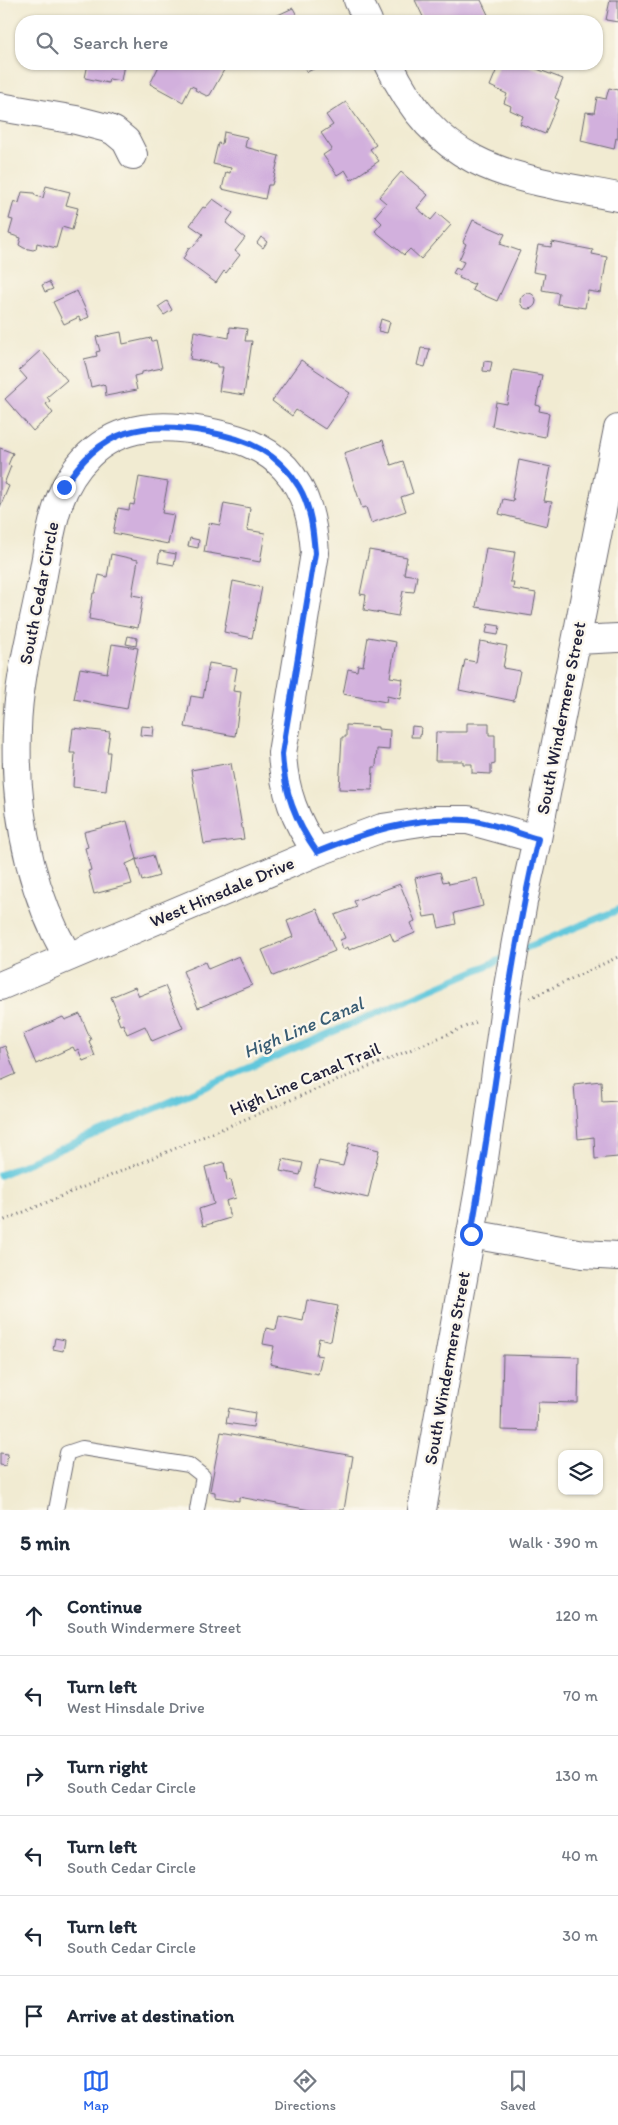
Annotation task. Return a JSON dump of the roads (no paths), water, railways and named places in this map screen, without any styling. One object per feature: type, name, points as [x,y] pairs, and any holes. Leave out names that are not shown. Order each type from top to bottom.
[{"type":"street","points":[[358,0],[365,15]]},
{"type":"street","points":[[392,70],[416,112],[440,136],[468,156],[491,168],[521,178],[618,197]]},
{"type":"street","points":[[0,107],[76,120],[108,128],[126,141],[134,155]]},
{"type":"street","name":"South Cedar Circle","points":[[68,957],[53,930],[30,865],[20,819],[17,788],[16,727],[22,681],[58,502],[72,474],[90,454],[119,436],[138,429],[157,426],[180,427],[234,437],[268,453],[286,469],[300,488],[313,527],[315,553],[282,754],[283,777],[290,803],[303,832],[317,852]]},
{"type":"street","name":"South Windermere Street","points":[[422,1510],[483,1166],[522,902],[538,839],[618,430]]},
{"type":"street","points":[[577,640],[618,638]]},
{"type":"street","name":"West Hinsdale Drive","points":[[0,986],[317,852],[382,828],[434,820],[468,820],[538,839]]},
{"type":"street","points":[[471,1234],[583,1254],[618,1256]]},
{"type":"lane","points":[[57,1510],[67,1453],[82,1448],[189,1465],[203,1476],[197,1510]]},
{"type":"waterway","name":"High Line Canal","points":[[521,950],[618,910]]},
{"type":"waterway","name":"High Line Canal","points":[[0,1175],[507,957]]}]
